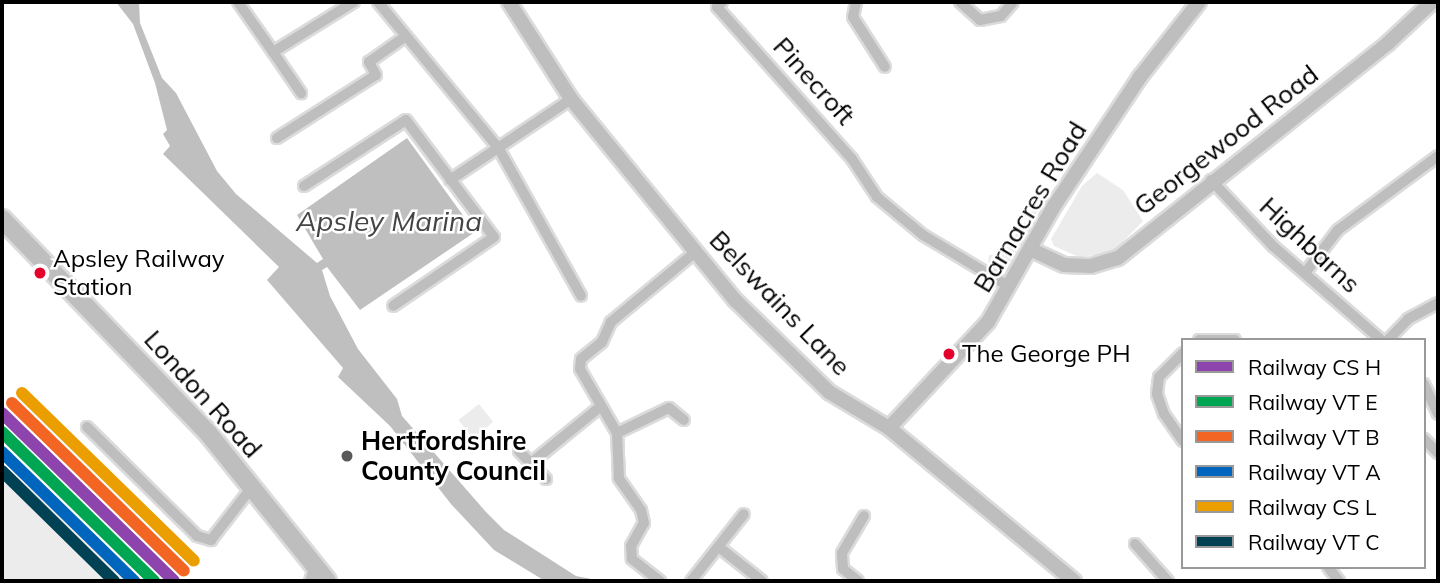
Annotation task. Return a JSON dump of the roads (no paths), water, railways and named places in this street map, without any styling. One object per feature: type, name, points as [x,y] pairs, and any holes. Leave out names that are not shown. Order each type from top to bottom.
[{"type":"main road","name":"London Road","points":[[2,219],[177,400],[252,487],[312,574],[327,581]]},
{"type":"street","points":[[238,2],[300,93]]},
{"type":"street","points":[[272,52],[354,2]]},
{"type":"street","points":[[379,2],[499,149],[581,296]]},
{"type":"street","name":"Belswains Lane","points":[[509,2],[571,99],[735,300],[829,392],[889,428],[1074,581]]},
{"type":"street","name":"Pinecroft","points":[[722,2],[717,7],[852,159],[877,197],[923,235],[1010,287]]},
{"type":"street","points":[[856,2],[853,17],[886,67]]},
{"type":"street","points":[[960,2],[980,20],[1001,16],[1013,2]]},
{"type":"street","name":"Barnacres Road","points":[[889,428],[988,322],[1055,206],[1132,89],[1199,2]]},
{"type":"street","name":"Georgewood Road","points":[[1032,250],[1064,265],[1091,266],[1118,258],[1211,180],[1388,43],[1433,2]]},
{"type":"street","points":[[277,138],[376,75],[369,62],[406,36]]},
{"type":"street","points":[[450,180],[571,99]]},
{"type":"street","points":[[304,186],[406,120],[494,237],[393,306]]},
{"type":"street","points":[[1305,273],[1338,230],[1438,156]]},
{"type":"street","name":"Highbarns","points":[[1211,180],[1305,273],[1379,338]]},
{"type":"street","points":[[660,581],[632,559],[631,546],[644,523],[641,510],[619,478],[617,433],[580,369],[581,359],[602,342],[611,322],[694,253]]},
{"type":"street","points":[[1390,338],[1408,319],[1438,303]]},
{"type":"street","points":[[1181,355],[1159,377],[1157,394],[1164,414],[1181,438]]},
{"type":"street","points":[[1426,388],[1438,414]]},
{"type":"street","points":[[531,463],[600,407]]},
{"type":"street","points":[[617,433],[669,408],[684,420]]},
{"type":"street","points":[[87,427],[197,536],[211,540],[252,487]]},
{"type":"street","points":[[519,451],[547,479]]},
{"type":"street","points":[[691,581],[720,548],[744,514]]},
{"type":"street","points":[[858,581],[844,569],[842,552],[864,516]]},
{"type":"street","points":[[1135,544],[1168,581]]},
{"type":"street","points":[[720,548],[762,581]]},
{"type":"water","name":"Apsley Marina","points":[[116,2],[139,2],[140,23],[162,78],[176,93],[217,171],[236,194],[317,263],[323,259],[297,215],[407,138],[475,232],[360,310],[327,267],[322,270],[330,296],[358,349],[397,399],[402,416],[486,512],[504,530],[576,576],[602,581],[545,581],[494,550],[451,504],[390,426],[338,377],[343,368],[267,280],[279,267],[163,154],[170,146],[163,134],[167,130],[155,83],[133,24]]},
{"type":"place","name":"Apsley Railway Station","points":[[40,273]]},
{"type":"place","name":"The George PH","points":[[949,354]]},
{"type":"place","name":"Hertfordshire County Council","points":[[347,456]]}]
